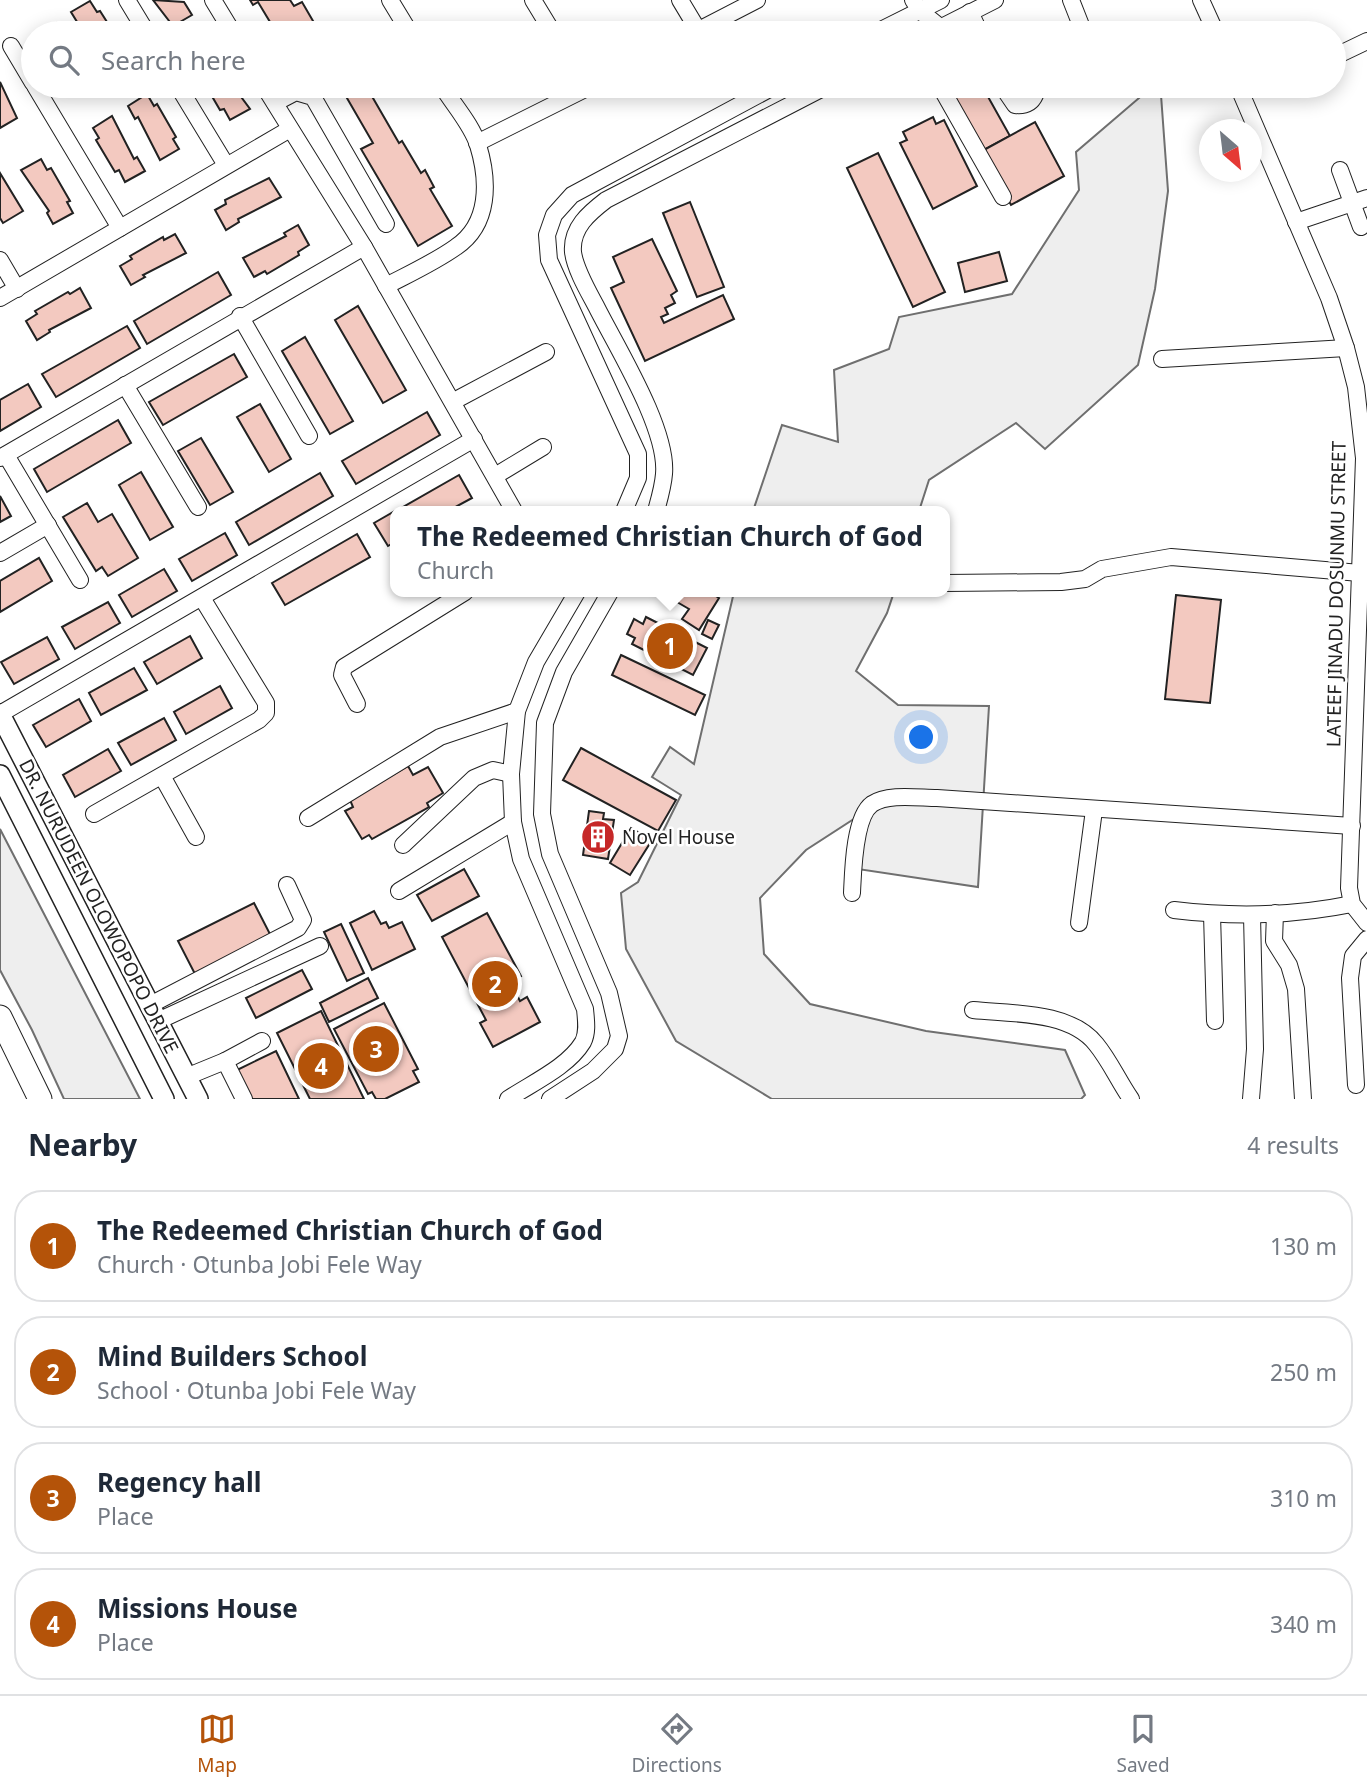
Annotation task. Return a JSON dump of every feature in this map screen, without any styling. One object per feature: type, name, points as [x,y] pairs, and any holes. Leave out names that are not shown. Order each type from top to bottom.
[{"type":"highway","points":[[0,1017],[40,1099]]},
{"type":"main road","name":"DR. NURUDEEN OLOWOPOPO DRIVE","points":[[0,714],[198,1099]]},
{"type":"main road","name":"DR. NURUDEEN OLOWOPOPO DRIVE","points":[[0,775],[164,1099]]},
{"type":"street","points":[[127,0],[140,21]]},
{"type":"street","points":[[213,0],[226,21]]},
{"type":"street","points":[[390,0],[403,21]]},
{"type":"street","points":[[533,0],[546,21]]},
{"type":"street","points":[[680,0],[690,21]]},
{"type":"street","points":[[717,21],[757,0]]},
{"type":"street","points":[[893,21],[916,5],[943,0],[937,21]]},
{"type":"street","points":[[952,21],[995,0]]},
{"type":"street","points":[[1071,0],[1079,21]]},
{"type":"street","points":[[1201,0],[1211,21]]},
{"type":"street","points":[[916,5],[928,21]]},
{"type":"street","points":[[970,12],[974,21]]},
{"type":"street","points":[[1346,51],[1367,41]]},
{"type":"street","points":[[11,46],[21,63]]},
{"type":"street","points":[[42,98],[120,228]]},
{"type":"street","points":[[185,98],[226,166]]},
{"type":"street","points":[[272,98],[364,247],[454,401],[511,506]]},
{"type":"street","points":[[275,103],[285,98]]},
{"type":"street","points":[[314,98],[386,224]]},
{"type":"street","points":[[386,286],[458,247],[478,226],[485,202],[477,143],[449,98]]},
{"type":"street","points":[[477,143],[566,98]]},
{"type":"street","points":[[626,506],[638,478],[638,454],[549,260],[547,235],[554,215],[572,195],[752,98]]},
{"type":"street","points":[[657,506],[664,474],[662,446],[650,414],[573,253],[575,232],[587,215],[606,200],[804,98]]},
{"type":"street","points":[[947,98],[1003,197]]},
{"type":"street","points":[[1010,98],[1015,105],[1024,106],[1034,98]]},
{"type":"street","name":"LATEEF JINADU DOSUNMU STREET","points":[[1243,98],[1362,385],[1364,458],[1360,573],[1361,656],[1349,888],[1352,904]]},
{"type":"street","points":[[0,298],[290,129]]},
{"type":"street","points":[[1340,170],[1359,200],[1361,227]]},
{"type":"street","points":[[1296,222],[1359,200]]},
{"type":"street","points":[[80,580],[3,456],[240,316],[364,247]]},
{"type":"street","points":[[0,260],[17,289]]},
{"type":"street","points":[[240,316],[309,436]]},
{"type":"street","points":[[1162,359],[1346,348]]},
{"type":"street","points":[[454,401],[546,352]]},
{"type":"street","points":[[604,379],[626,368]]},
{"type":"street","points":[[125,385],[198,507]]},
{"type":"street","points":[[0,714],[474,439]]},
{"type":"street","points":[[495,476],[543,447]]},
{"type":"street","points":[[0,553],[48,525]]},
{"type":"street","points":[[950,583],[1061,582],[1085,579],[1112,567],[1171,557],[1360,573]]},
{"type":"street","points":[[357,704],[342,675],[344,667],[457,597]]},
{"type":"street","points":[[508,1099],[570,1057],[583,1041],[587,1028],[585,1009],[521,859],[513,822],[512,774],[517,711],[536,662],[574,597]]},
{"type":"street","points":[[550,1099],[593,1071],[615,1049],[620,1036],[618,1023],[550,854],[542,814],[541,771],[545,723],[564,672],[607,597]]},
{"type":"street","points":[[94,814],[259,720],[266,713],[266,703],[202,598]]},
{"type":"street","points":[[308,818],[440,737],[517,711]]},
{"type":"street","points":[[403,845],[474,778],[492,770],[512,774]]},
{"type":"street","points":[[162,776],[196,837]]},
{"type":"street","points":[[852,893],[860,820],[872,804],[888,798],[937,798],[1094,810],[1238,816],[1352,826]]},
{"type":"street","points":[[1079,923],[1094,810]]},
{"type":"street","points":[[399,891],[513,822]]},
{"type":"street","points":[[154,1013],[298,928],[303,920],[287,885]]},
{"type":"street","points":[[1174,911],[1252,915],[1352,904],[1367,923]]},
{"type":"street","points":[[1275,913],[1274,941],[1289,965],[1296,989],[1303,1099]]},
{"type":"street","points":[[1212,914],[1215,1021]]},
{"type":"street","points":[[1251,1099],[1255,1049],[1252,915]]},
{"type":"street","points":[[1356,1084],[1350,978],[1353,956],[1367,939]]},
{"type":"street","points":[[154,1013],[320,946]]},
{"type":"street","points":[[973,1010],[1038,1017],[1073,1025],[1097,1044],[1131,1099]]},
{"type":"street","points":[[186,1077],[225,1061],[262,1041]]},
{"type":"street","points":[[225,1061],[244,1099]]},
{"type":"shaded area","points":[[1139,98],[1161,98],[1168,191],[1155,289],[1138,365],[1045,449],[1016,423],[929,480],[921,506],[755,506],[782,425],[838,442],[834,370],[889,349],[899,317],[1012,294],[1079,190],[1076,152]]},
{"type":"shaded area","points":[[733,597],[892,597],[887,613],[856,671],[898,705],[989,706],[978,887],[851,868],[857,817],[806,850],[760,898],[764,954],[810,1004],[926,1031],[1065,1050],[1085,1095],[1081,1099],[772,1099],[676,1041],[626,949],[621,893],[638,882],[681,795],[652,777],[670,747],[694,764]]},
{"type":"shaded area","points":[[0,829],[140,1099],[64,1099],[0,970]]},
{"type":"building","points":[[153,0],[184,2],[192,15],[182,21],[169,21]]},
{"type":"building","points":[[250,0],[290,0],[294,6],[302,2],[313,21],[269,21],[258,2],[253,5]]},
{"type":"building","points":[[90,1],[106,21],[77,21],[71,12]]},
{"type":"building","points":[[0,82],[17,118],[0,128]]},
{"type":"building","points":[[141,98],[149,98],[154,106],[157,104],[176,137],[173,139],[179,149],[160,160],[138,117],[135,119],[128,106]]},
{"type":"building","points":[[213,98],[242,98],[250,109],[230,120],[224,109],[220,110]]},
{"type":"building","points":[[347,98],[373,98],[399,143],[402,141],[421,173],[425,170],[434,187],[430,189],[452,226],[418,246],[361,149],[373,143]]},
{"type":"building","points":[[952,98],[989,98],[1010,136],[982,151]]},
{"type":"building","points":[[112,116],[134,159],[137,157],[145,171],[125,182],[119,170],[115,172],[96,140],[99,138],[93,128]]},
{"type":"building","points":[[933,117],[936,124],[944,120],[977,186],[933,209],[900,143],[907,140],[903,132]]},
{"type":"building","points":[[1035,122],[1064,176],[1011,205],[982,151]]},
{"type":"building","points":[[878,153],[945,292],[913,307],[847,168]]},
{"type":"building","points":[[41,159],[47,170],[51,168],[70,201],[67,202],[73,213],[53,224],[47,213],[49,211],[21,170]]},
{"type":"building","points":[[0,173],[23,211],[3,223],[0,218]]},
{"type":"building","points":[[269,178],[281,197],[238,219],[239,222],[226,230],[215,210],[226,204],[225,200]]},
{"type":"building","points":[[690,202],[724,287],[697,297],[663,213]]},
{"type":"building","points":[[298,225],[309,245],[298,252],[299,255],[267,274],[265,271],[254,277],[243,258],[286,236],[284,233]]},
{"type":"building","points":[[175,234],[186,253],[143,275],[145,277],[131,285],[120,266],[132,259],[130,256],[163,237],[164,240]]},
{"type":"building","points":[[652,239],[677,291],[671,295],[675,303],[665,308],[668,314],[661,317],[664,323],[723,295],[734,319],[645,361],[611,288],[624,282],[613,257]]},
{"type":"building","points":[[999,252],[1007,281],[965,292],[958,263]]},
{"type":"building","points":[[218,272],[231,295],[147,344],[134,321]]},
{"type":"building","points":[[80,288],[91,308],[49,330],[50,332],[37,340],[26,321],[37,314],[35,311]]},
{"type":"building","points":[[358,306],[406,390],[383,403],[335,320]]},
{"type":"building","points":[[127,326],[140,348],[56,397],[42,374]]},
{"type":"building","points":[[305,337],[353,421],[330,434],[282,351]]},
{"type":"building","points":[[234,354],[247,377],[163,425],[149,402]]},
{"type":"building","points":[[28,384],[41,407],[0,431],[0,400]]},
{"type":"building","points":[[260,404],[291,459],[269,472],[237,417]]},
{"type":"building","points":[[427,412],[440,435],[356,484],[342,461]]},
{"type":"building","points":[[118,420],[131,443],[47,492],[34,469]]},
{"type":"building","points":[[201,438],[233,492],[210,505],[178,451]]},
{"type":"building","points":[[141,472],[173,527],[150,540],[119,485]]},
{"type":"building","points":[[320,473],[333,496],[249,545],[236,522]]},
{"type":"building","points":[[459,475],[472,498],[457,506],[405,506]]},
{"type":"building","points":[[0,496],[11,516],[0,522]]},
{"type":"building","points":[[87,503],[98,522],[112,514],[138,558],[108,576],[102,567],[96,571],[63,517]]},
{"type":"building","points":[[390,514],[390,545],[388,546],[374,523]]},
{"type":"building","points":[[225,533],[237,555],[192,581],[179,559]]},
{"type":"building","points":[[357,534],[370,557],[285,605],[272,583]]},
{"type":"building","points":[[39,558],[52,581],[0,612],[0,581]]},
{"type":"building","points":[[164,569],[177,591],[132,617],[119,595]]},
{"type":"building","points":[[1176,595],[1221,600],[1210,703],[1165,699]]},
{"type":"building","points":[[680,597],[719,598],[699,630],[682,619],[689,609],[677,602]]},
{"type":"building","points":[[108,602],[120,623],[75,649],[62,627]]},
{"type":"building","points":[[646,617],[707,648],[693,675],[632,644],[635,638],[627,634],[634,619],[643,624]]},
{"type":"building","points":[[708,620],[719,625],[712,639],[702,634]]},
{"type":"building","points":[[190,636],[202,658],[157,684],[144,662]]},
{"type":"building","points":[[47,637],[59,659],[14,684],[1,662]]},
{"type":"building","points":[[621,655],[705,695],[695,715],[612,675]]},
{"type":"building","points":[[134,668],[147,690],[101,715],[89,693]]},
{"type":"building","points":[[220,686],[232,708],[186,734],[174,712]]},
{"type":"building","points":[[79,699],[91,721],[46,747],[33,725]]},
{"type":"building","points":[[164,718],[176,740],[131,765],[118,743]]},
{"type":"building","points":[[581,748],[676,800],[658,831],[563,780]]},
{"type":"building","points":[[108,749],[121,771],[75,797],[63,775]]},
{"type":"building","points":[[408,766],[413,775],[428,767],[443,793],[427,803],[429,807],[372,839],[369,835],[362,839],[345,811],[353,807],[350,800]]},
{"type":"building","name":"Novel House","points":[[589,811],[604,813],[603,819],[614,820],[608,859],[583,855]]},
{"type":"building","points":[[631,828],[652,840],[630,875],[610,863]]},
{"type":"building","points":[[464,869],[479,896],[432,921],[417,895]]},
{"type":"building","points":[[254,903],[272,938],[196,976],[178,941]]},
{"type":"building","points":[[374,911],[381,924],[386,922],[389,928],[402,922],[415,949],[372,970],[350,923]]},
{"type":"building","points":[[487,913],[521,976],[510,982],[520,1001],[527,997],[540,1022],[493,1047],[480,1023],[486,1020],[442,937]]},
{"type":"building","points":[[341,924],[364,973],[347,981],[324,932]]},
{"type":"building","points":[[302,970],[312,989],[256,1018],[246,998]]},
{"type":"building","points":[[368,978],[378,998],[329,1022],[320,1003]]},
{"type":"building","points":[[384,1003],[418,1069],[413,1071],[419,1082],[385,1099],[376,1099],[372,1092],[368,1094],[334,1029]]},
{"type":"building","points":[[321,1011],[364,1099],[310,1099],[277,1033]]},
{"type":"building","points":[[276,1051],[299,1099],[251,1099],[237,1070]]},
{"type":"place","name":"The Redeemed Christian Church of God","points":[[670,646]]},
{"type":"place","name":"Novel House","points":[[598,837]]},
{"type":"place","name":"Mind Builders School","points":[[495,984]]},
{"type":"place","name":"Regency hall","points":[[376,1049]]},
{"type":"place","name":"Missions House","points":[[321,1066]]}]
